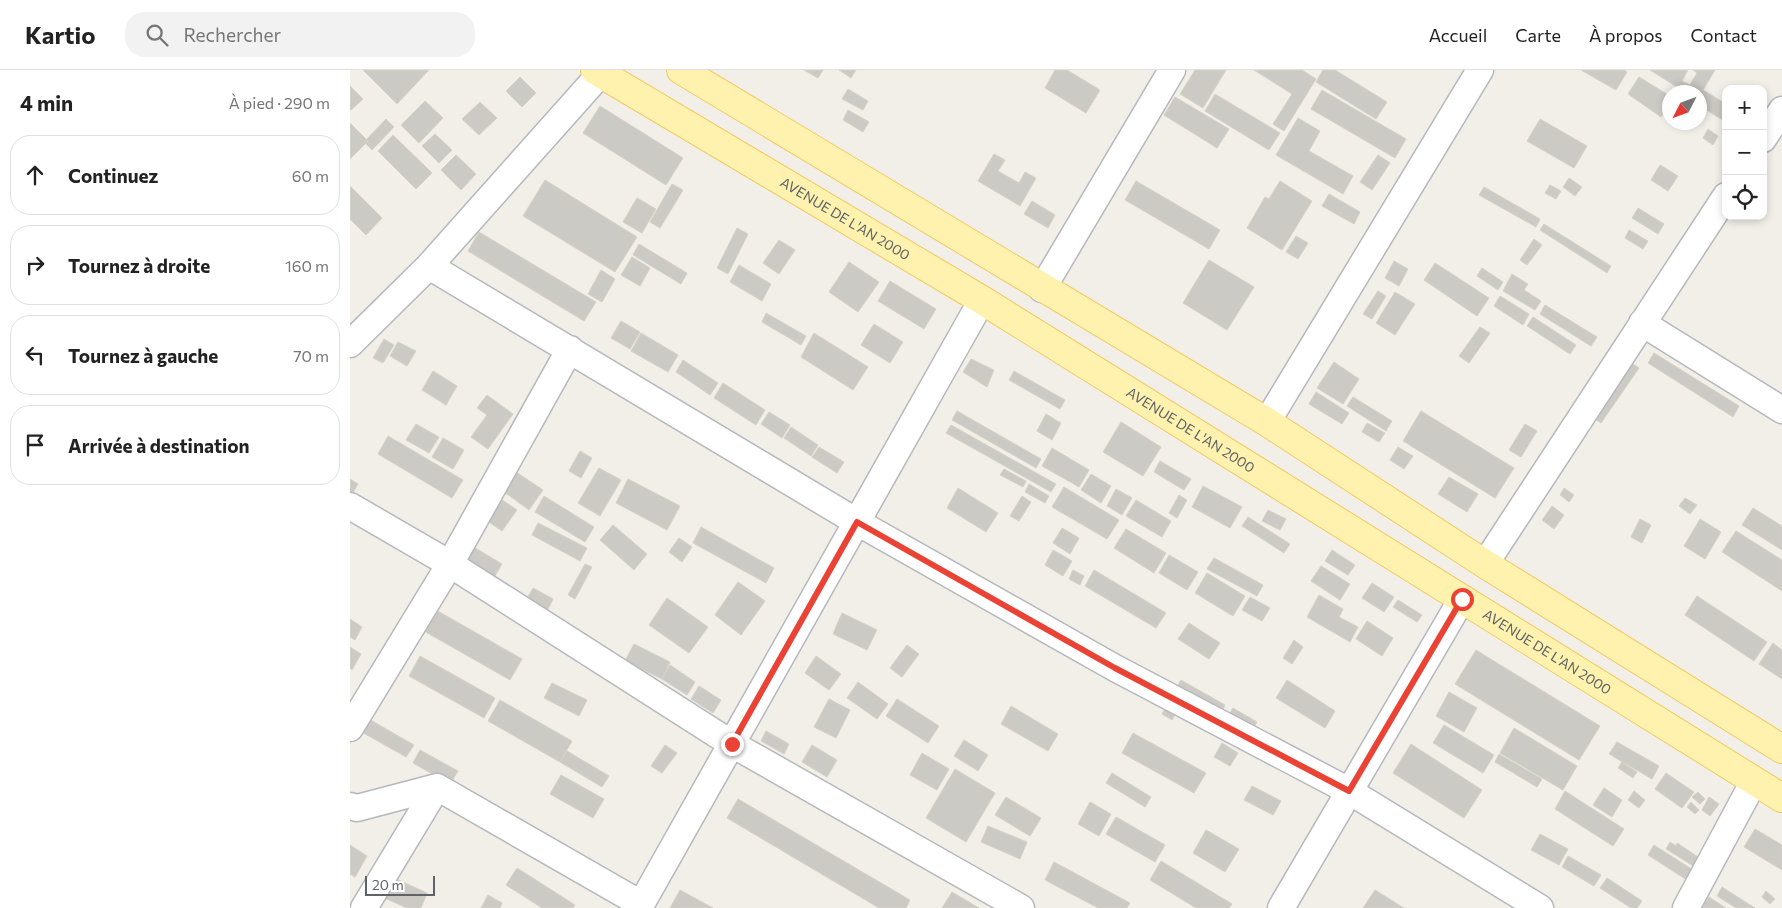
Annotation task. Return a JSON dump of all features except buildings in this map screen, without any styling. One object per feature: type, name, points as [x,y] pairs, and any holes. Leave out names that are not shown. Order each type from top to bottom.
[{"type":"main road","points":[[681,70],[1267,422],[1485,564],[1782,750]]},
{"type":"main road","name":"AVENUE DE L'AN 2000","points":[[598,72],[982,300],[1782,798]]},
{"type":"street","points":[[1042,288],[1172,70]]},
{"type":"street","points":[[1267,422],[1480,70]]},
{"type":"street","points":[[350,344],[429,266],[598,72]]},
{"type":"street","points":[[1767,133],[1782,110]]},
{"type":"street","points":[[1485,564],[1722,202]]},
{"type":"street","points":[[429,266],[857,522],[1115,668],[1349,791],[1540,908]]},
{"type":"street","points":[[350,806],[357,808],[437,787],[640,906],[982,300]]},
{"type":"street","points":[[1642,323],[1782,410]]},
{"type":"street","points":[[350,728],[450,564],[570,350]]},
{"type":"street","points":[[350,506],[450,564],[732,744],[1021,908]]},
{"type":"street","points":[[1281,908],[1462,599]]},
{"type":"street","points":[[1686,908],[1754,781]]},
{"type":"street","points":[[364,908],[437,787]]},
{"type":"route","points":[[732,744],[857,522],[1115,668],[1349,791],[1462,599]]}]
